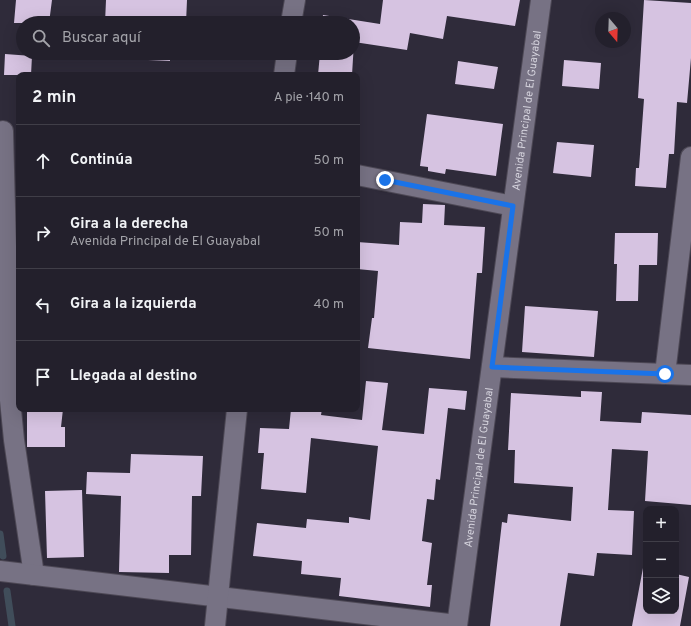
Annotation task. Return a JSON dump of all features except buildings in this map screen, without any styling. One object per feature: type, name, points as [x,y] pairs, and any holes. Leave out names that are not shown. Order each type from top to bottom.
[{"type":"street","points":[[293,16],[295,0]]},
{"type":"street","name":"Avenida Principal de El Guayabal","points":[[457,626],[541,0]]},
{"type":"street","points":[[284,72],[286,60]]},
{"type":"street","points":[[8,131],[10,400],[14,440],[34,575]]},
{"type":"street","points":[[665,374],[691,157]]},
{"type":"street","points":[[360,176],[513,206]]},
{"type":"street","points":[[492,367],[691,375]]},
{"type":"street","points":[[215,626],[237,412]]},
{"type":"street","points":[[0,571],[457,626]]},
{"type":"waterway","points":[[0,534],[3,556]]},
{"type":"waterway","points":[[7,591],[12,626]]},
{"type":"route","points":[[385,180],[513,206],[492,367],[665,374]]}]
